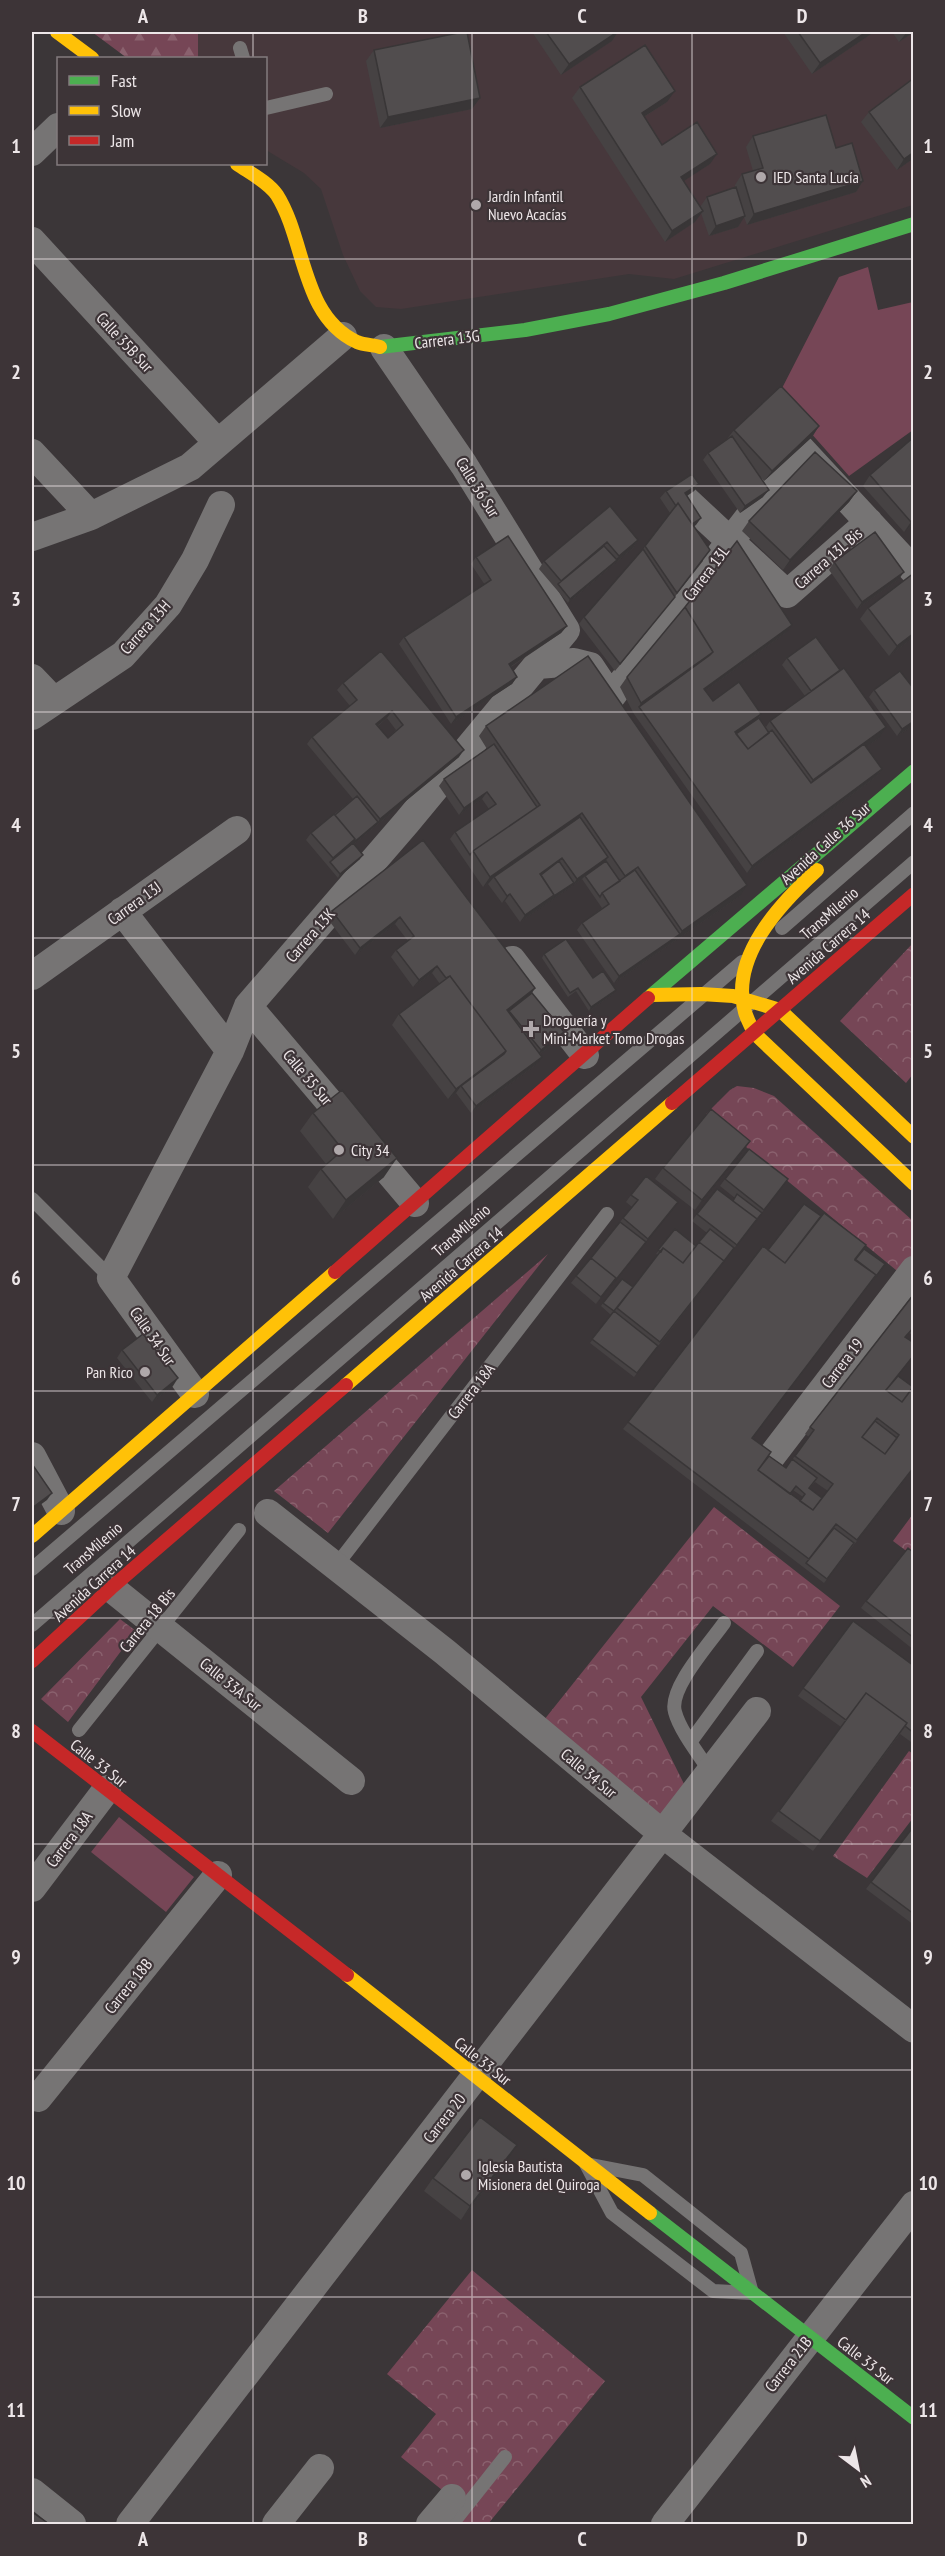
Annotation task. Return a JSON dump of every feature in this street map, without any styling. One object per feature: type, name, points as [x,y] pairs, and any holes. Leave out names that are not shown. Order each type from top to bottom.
[{"type":"main road","points":[[57,32],[91,57]]},
{"type":"main road","points":[[240,165],[277,195],[315,296],[329,320],[344,336]]},
{"type":"main road","name":"Carrera 13G","points":[[344,336],[367,347],[384,348],[506,332],[606,314],[680,295],[914,224]]},
{"type":"main road","points":[[32,1536],[652,995],[744,897],[914,771]]},
{"type":"main road","name":"Avenida Calle 36 Sur","points":[[746,1002],[751,955],[764,930],[793,892],[914,787]]},
{"type":"main road","name":"Avenida Carrera 14","points":[[32,1661],[111,1588],[914,894]]},
{"type":"main road","points":[[652,995],[708,992],[780,1010],[914,1137]]},
{"type":"main road","points":[[746,1002],[754,1033],[914,1184]]},
{"type":"main road","name":"Calle 33 Sur","points":[[32,1731],[914,2418]]},
{"type":"street","points":[[32,152],[57,128]]},
{"type":"street","name":"Calle 35B Sur","points":[[32,242],[218,443]]},
{"type":"street","points":[[32,537],[91,516],[190,467],[344,336]]},
{"type":"street","name":"Calle 36 Sur","points":[[384,348],[464,465],[567,630]]},
{"type":"street","name":"Carrera 13L","points":[[538,665],[574,662],[590,666],[617,707],[730,541],[801,449],[869,522]]},
{"type":"street","points":[[32,453],[91,516]]},
{"type":"street","points":[[686,500],[730,541]]},
{"type":"street","name":"Carrera 13H","points":[[43,709],[123,655],[168,605],[195,560],[221,505]]},
{"type":"street","points":[[869,522],[914,571]]},
{"type":"street","name":"Carrera 13L Bis","points":[[730,541],[787,594],[869,522]]},
{"type":"street","name":"Carrera 13K","points":[[111,1278],[230,1051],[248,1006],[414,831],[538,665],[567,630]]},
{"type":"street","points":[[32,678],[43,709]]},
{"type":"street","name":"Carrera 13J","points":[[32,976],[237,830]]},
{"type":"street","points":[[122,911],[230,1051]]},
{"type":"street","points":[[499,942],[585,1055]]},
{"type":"street","name":"Calle 35 Sur","points":[[248,1006],[415,1203]]},
{"type":"street","name":"Carrera 19","points":[[771,1457],[914,1270]]},
{"type":"street","name":"Calle 34 Sur","points":[[111,1278],[195,1394]]},
{"type":"street","points":[[32,1456],[61,1510]]},
{"type":"street","name":"Calle 34 Sur","points":[[268,1513],[445,1652],[664,1834],[914,2029]]},
{"type":"street","name":"Calle 33A Sur","points":[[111,1588],[351,1780]]},
{"type":"street","name":"Carrera 20","points":[[130,2524],[758,1711]]},
{"type":"street","name":"Carrera 18A","points":[[32,1888],[107,1789]]},
{"type":"street","name":"Carrera 18B","points":[[38,2098],[218,1875]]},
{"type":"street","name":"Carrera 21B","points":[[664,2524],[914,2205]]},
{"type":"street","points":[[276,2524],[320,2468]]},
{"type":"street","points":[[32,2492],[72,2524]]},
{"type":"street","points":[[430,2524],[452,2511]]},
{"type":"lane","points":[[267,108],[326,94]]},
{"type":"lane","name":"TransMilenio","points":[[32,1569],[589,1091],[708,992],[914,813]]},
{"type":"lane","name":"TransMilenio","points":[[32,1625],[746,1002],[914,862]]},
{"type":"lane","points":[[32,1199],[111,1278]]},
{"type":"lane","name":"Carrera 18A","points":[[335,1567],[607,1214]]},
{"type":"lane","name":"Carrera 18 Bis","points":[[79,1730],[239,1530]]},
{"type":"lane","points":[[711,1773],[675,1712],[674,1700],[680,1685],[723,1623]]},
{"type":"lane","points":[[691,1741],[757,1651]]},
{"type":"lane","points":[[586,2164],[643,2175],[741,2253],[752,2293],[713,2291],[612,2213],[586,2164]]},
{"type":"lane","points":[[452,2511],[505,2457]]},
{"type":"shaded area","name":"IED Santa Lucía","points":[[198,32],[913,32],[913,205],[674,279],[629,274],[401,309],[376,307],[360,291],[343,255],[321,189],[304,173],[267,151],[267,57],[198,57]]},
{"type":"green space","points":[[92,32],[202,32],[198,33],[198,57],[126,57]]},
{"type":"green space","points":[[868,267],[878,310],[913,302],[913,430],[849,476],[778,396],[839,277]]},
{"type":"green space","points":[[913,943],[913,1074],[906,1083],[840,1021]]},
{"type":"green space","points":[[737,1086],[754,1088],[774,1096],[913,1221],[913,1284],[706,1114]]},
{"type":"green space","points":[[548,1254],[328,1533],[274,1491]]},
{"type":"green space","points":[[714,1507],[840,1606],[793,1667],[713,1606],[641,1697],[686,1788],[659,1820],[540,1725]]},
{"type":"green space","points":[[913,1514],[913,1556],[893,1541]]},
{"type":"green space","points":[[120,1619],[136,1631],[68,1722],[41,1699]]},
{"type":"green space","points":[[909,1751],[913,1754],[913,1818],[867,1878],[833,1856]]},
{"type":"green space","points":[[119,1817],[194,1877],[166,1912],[91,1852]]},
{"type":"green space","points":[[472,2270],[605,2381],[488,2524],[430,2524],[452,2498],[401,2457],[436,2414],[387,2374]]},
{"type":"building","points":[[467,32],[480,98],[388,117],[374,50]]},
{"type":"building","points":[[546,32],[617,32],[569,64]]},
{"type":"building","points":[[798,32],[866,32],[820,63]]},
{"type":"building","points":[[645,45],[675,91],[642,113],[662,145],[697,122],[717,154],[681,177],[703,211],[672,231],[580,87]]},
{"type":"building","points":[[914,78],[914,152],[904,159],[869,112]]},
{"type":"building","points":[[826,115],[836,148],[852,143],[863,181],[754,214],[742,174],[763,168],[753,136]]},
{"type":"building","points":[[736,187],[745,216],[716,226],[707,197]]},
{"type":"building","points":[[781,386],[819,426],[772,471],[734,430]]},
{"type":"building","points":[[732,436],[769,490],[745,506],[708,453]]},
{"type":"building","points":[[914,437],[914,520],[911,522],[870,475]]},
{"type":"building","points":[[815,452],[857,491],[790,560],[749,521]]},
{"type":"building","points":[[692,474],[699,484],[685,493],[701,518],[692,524],[678,503],[676,506],[666,491]]},
{"type":"building","points":[[678,503],[710,550],[677,593],[645,546]]},
{"type":"building","points":[[610,506],[638,540],[619,556],[607,542],[561,581],[544,561]]},
{"type":"building","points":[[875,532],[904,572],[862,602],[834,562]]},
{"type":"building","points":[[508,536],[567,626],[509,664],[517,677],[456,717],[404,637],[491,580],[476,557]]},
{"type":"building","points":[[737,541],[792,625],[704,689],[713,701],[739,682],[761,714],[735,732],[748,749],[772,730],[811,783],[864,744],[882,769],[752,866],[639,707],[713,652],[685,607]]},
{"type":"building","points":[[604,546],[617,560],[570,599],[558,584]]},
{"type":"building","points":[[643,549],[675,597],[620,664],[584,617]]},
{"type":"building","points":[[914,573],[914,633],[897,646],[868,608]]},
{"type":"building","points":[[685,607],[713,652],[641,703],[627,677]]},
{"type":"building","points":[[816,637],[840,670],[811,691],[787,658]]},
{"type":"building","points":[[381,651],[464,750],[380,819],[312,737],[357,700],[343,683]],"holes":[[[392,711],[403,725],[388,738],[376,724]]]},
{"type":"building","points":[[588,656],[747,885],[682,931],[638,867],[625,876],[582,813],[490,877],[473,851],[540,805],[486,726]]},
{"type":"building","points":[[844,668],[886,727],[813,780],[770,721]]},
{"type":"building","points":[[900,671],[914,689],[914,721],[902,729],[874,690]]},
{"type":"building","points":[[759,718],[769,733],[748,749],[736,734]]},
{"type":"building","points":[[494,744],[537,807],[470,855],[455,832],[496,804],[487,792],[464,808],[444,779]]},
{"type":"building","points":[[357,796],[378,822],[353,843],[355,839],[335,815]]},
{"type":"building","points":[[334,814],[355,839],[333,858],[311,833]]},
{"type":"building","points":[[580,817],[608,857],[577,879],[562,858],[540,874],[554,895],[525,915],[510,894],[507,896],[494,877]]},
{"type":"building","points":[[423,840],[535,988],[507,1010],[542,1057],[476,1106],[461,1086],[506,1051],[450,976],[446,978],[437,966],[419,980],[396,950],[414,936],[400,917],[360,948],[332,911]]},
{"type":"building","points":[[353,843],[363,855],[340,874],[330,862]]},
{"type":"building","points":[[559,861],[574,883],[551,898],[554,895],[541,875]]},
{"type":"building","points":[[606,861],[620,881],[602,893],[600,897],[585,876]]},
{"type":"building","points":[[635,870],[680,934],[619,976],[582,923],[609,904],[602,893]]},
{"type":"building","points":[[566,939],[593,978],[603,971],[616,990],[591,1007],[578,988],[570,993],[544,954]]},
{"type":"building","points":[[450,976],[506,1051],[456,1089],[399,1014]]},
{"type":"building","name":"Droguería y Mini-Market Tomo Drogas","points":[[532,993],[564,1032],[541,1050],[509,1011]]},
{"type":"building","points":[[342,1090],[397,1158],[346,1200],[321,1169],[343,1150],[313,1113]]},
{"type":"building","points":[[711,1109],[750,1141],[702,1200],[663,1168]]},
{"type":"building","points":[[749,1149],[788,1179],[764,1210],[725,1179]]},
{"type":"building","points":[[646,1176],[678,1202],[648,1239],[623,1218],[638,1200],[631,1195]]},
{"type":"building","points":[[717,1189],[757,1219],[737,1245],[697,1214]]},
{"type":"building","points":[[737,1194],[762,1213],[754,1223],[757,1219],[733,1201]]},
{"type":"building","points":[[804,1204],[821,1216],[785,1263],[768,1250]]},
{"type":"building","points":[[824,1213],[866,1245],[855,1259],[876,1275],[752,1438],[771,1452],[758,1470],[813,1510],[833,1484],[795,1456],[814,1430],[810,1427],[914,1294],[914,1327],[905,1337],[914,1343],[914,1355],[886,1390],[902,1402],[914,1386],[914,1467],[857,1540],[836,1524],[809,1559],[628,1422],[763,1246],[785,1263]],"holes":[[[877,1418],[899,1435],[885,1454],[862,1437]]]},
{"type":"building","points":[[620,1222],[646,1242],[614,1282],[616,1278],[591,1258]]},
{"type":"building","points":[[675,1229],[696,1246],[683,1263],[663,1248],[661,1252],[658,1250]]},
{"type":"building","points":[[710,1229],[734,1248],[721,1265],[724,1261],[699,1242]]},
{"type":"building","points":[[699,1242],[724,1261],[660,1342],[617,1308],[663,1248],[683,1263]]},
{"type":"building","points":[[864,1249],[885,1264],[874,1279],[876,1275],[855,1260]]},
{"type":"building","points":[[591,1258],[616,1278],[601,1297],[576,1276]]},
{"type":"building","points":[[622,1279],[633,1287],[614,1311],[603,1303]]},
{"type":"building","points":[[614,1311],[658,1346],[637,1373],[592,1339]]},
{"type":"building","name":"Pan Rico","points":[[143,1334],[178,1378],[157,1395],[122,1350]]},
{"type":"building","points":[[898,1376],[913,1387],[902,1402],[886,1390]]},
{"type":"building","points":[[875,1421],[897,1438],[885,1454],[862,1437]]},
{"type":"building","points":[[769,1456],[786,1468],[792,1459],[817,1478],[809,1488],[822,1498],[813,1510],[800,1501],[805,1494],[796,1486],[790,1494],[758,1470]]},
{"type":"building","points":[[32,1464],[52,1493],[32,1508]]},
{"type":"building","points":[[834,1528],[854,1543],[827,1579],[806,1563]]},
{"type":"building","points":[[908,1548],[914,1553],[914,1638],[866,1601]]},
{"type":"building","points":[[853,1621],[914,1666],[914,1733],[905,1726],[907,1723],[866,1693],[846,1720],[803,1688]]},
{"type":"building","points":[[866,1693],[907,1723],[820,1841],[779,1811]]},
{"type":"building","points":[[914,1826],[914,1914],[871,1882]]},
{"type":"building","name":"Iglesia Bautista Misionera del Quiroga","points":[[480,2117],[517,2145],[470,2206],[433,2178]]},
{"type":"building","points":[[32,2512],[49,2524],[32,2524]]},
{"type":"traffic: fast","points":[[380,347],[525,330],[609,314],[724,283],[914,224]]},
{"type":"traffic: fast","points":[[648,998],[914,771]]},
{"type":"traffic: fast","points":[[650,2213],[914,2418]]},
{"type":"traffic: slow","points":[[57,32],[91,57]]},
{"type":"traffic: slow","points":[[238,165],[264,182],[277,195],[294,234],[307,276],[325,315],[339,330],[357,342],[380,347]]},
{"type":"traffic: slow","points":[[817,870],[774,915],[751,952],[744,971],[742,991],[745,1012],[754,1033],[914,1184]]},
{"type":"traffic: slow","points":[[652,995],[733,996],[780,1010],[914,1137]]},
{"type":"traffic: slow","points":[[346,1385],[672,1103]]},
{"type":"traffic: slow","points":[[32,1536],[335,1272]]},
{"type":"traffic: slow","points":[[347,1975],[650,2213]]},
{"type":"traffic: jam","points":[[672,1103],[914,894]]},
{"type":"traffic: jam","points":[[335,1272],[648,998]]},
{"type":"traffic: jam","points":[[32,1661],[111,1588],[346,1385]]},
{"type":"traffic: jam","points":[[32,1731],[347,1975]]},
{"type":"place","name":"IED Santa Lucía","points":[[761,177]]},
{"type":"place","name":"Jardín Infantil Nuevo Acacías","points":[[476,205]]},
{"type":"place","name":"Droguería y Mini-Market Tomo Drogas","points":[[531,1029]]},
{"type":"place","name":"City 34","points":[[339,1150]]},
{"type":"place","name":"Pan Rico","points":[[145,1372]]},
{"type":"place","name":"Iglesia Bautista Misionera del Quiroga","points":[[466,2175]]}]
